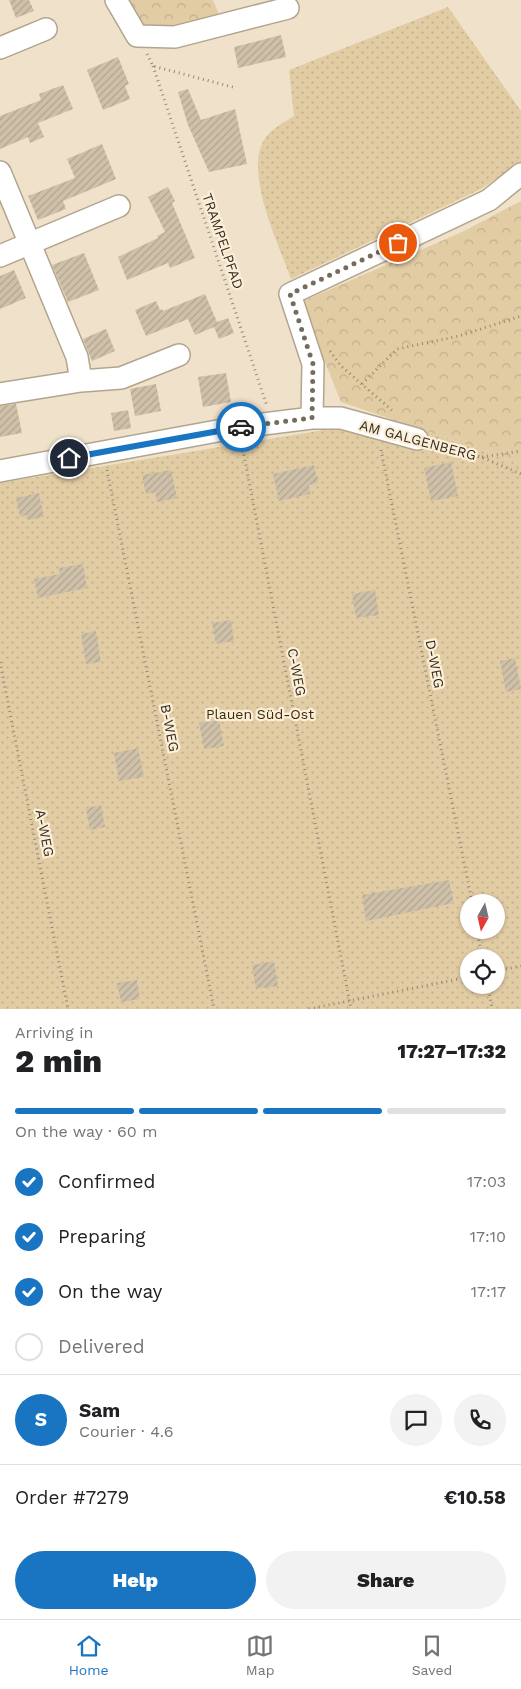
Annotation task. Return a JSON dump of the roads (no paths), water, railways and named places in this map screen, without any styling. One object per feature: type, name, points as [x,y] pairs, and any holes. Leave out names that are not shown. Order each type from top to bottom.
[{"type":"street","points":[[116,0],[137,36],[175,37],[288,8]]},
{"type":"street","points":[[0,48],[46,29]]},
{"type":"street","points":[[0,172],[77,358],[81,381]]},
{"type":"street","points":[[312,418],[313,364],[290,294],[489,200],[521,174]]},
{"type":"street","points":[[0,256],[119,206]]},
{"type":"street","points":[[0,394],[81,381],[121,378],[179,354]]},
{"type":"street","name":"AM GALGENBERG","points":[[0,471],[239,427],[312,418],[341,418],[417,439]]},
{"type":"park label","name":"Plauen Süd-Ost","points":[[260,714]]}]
